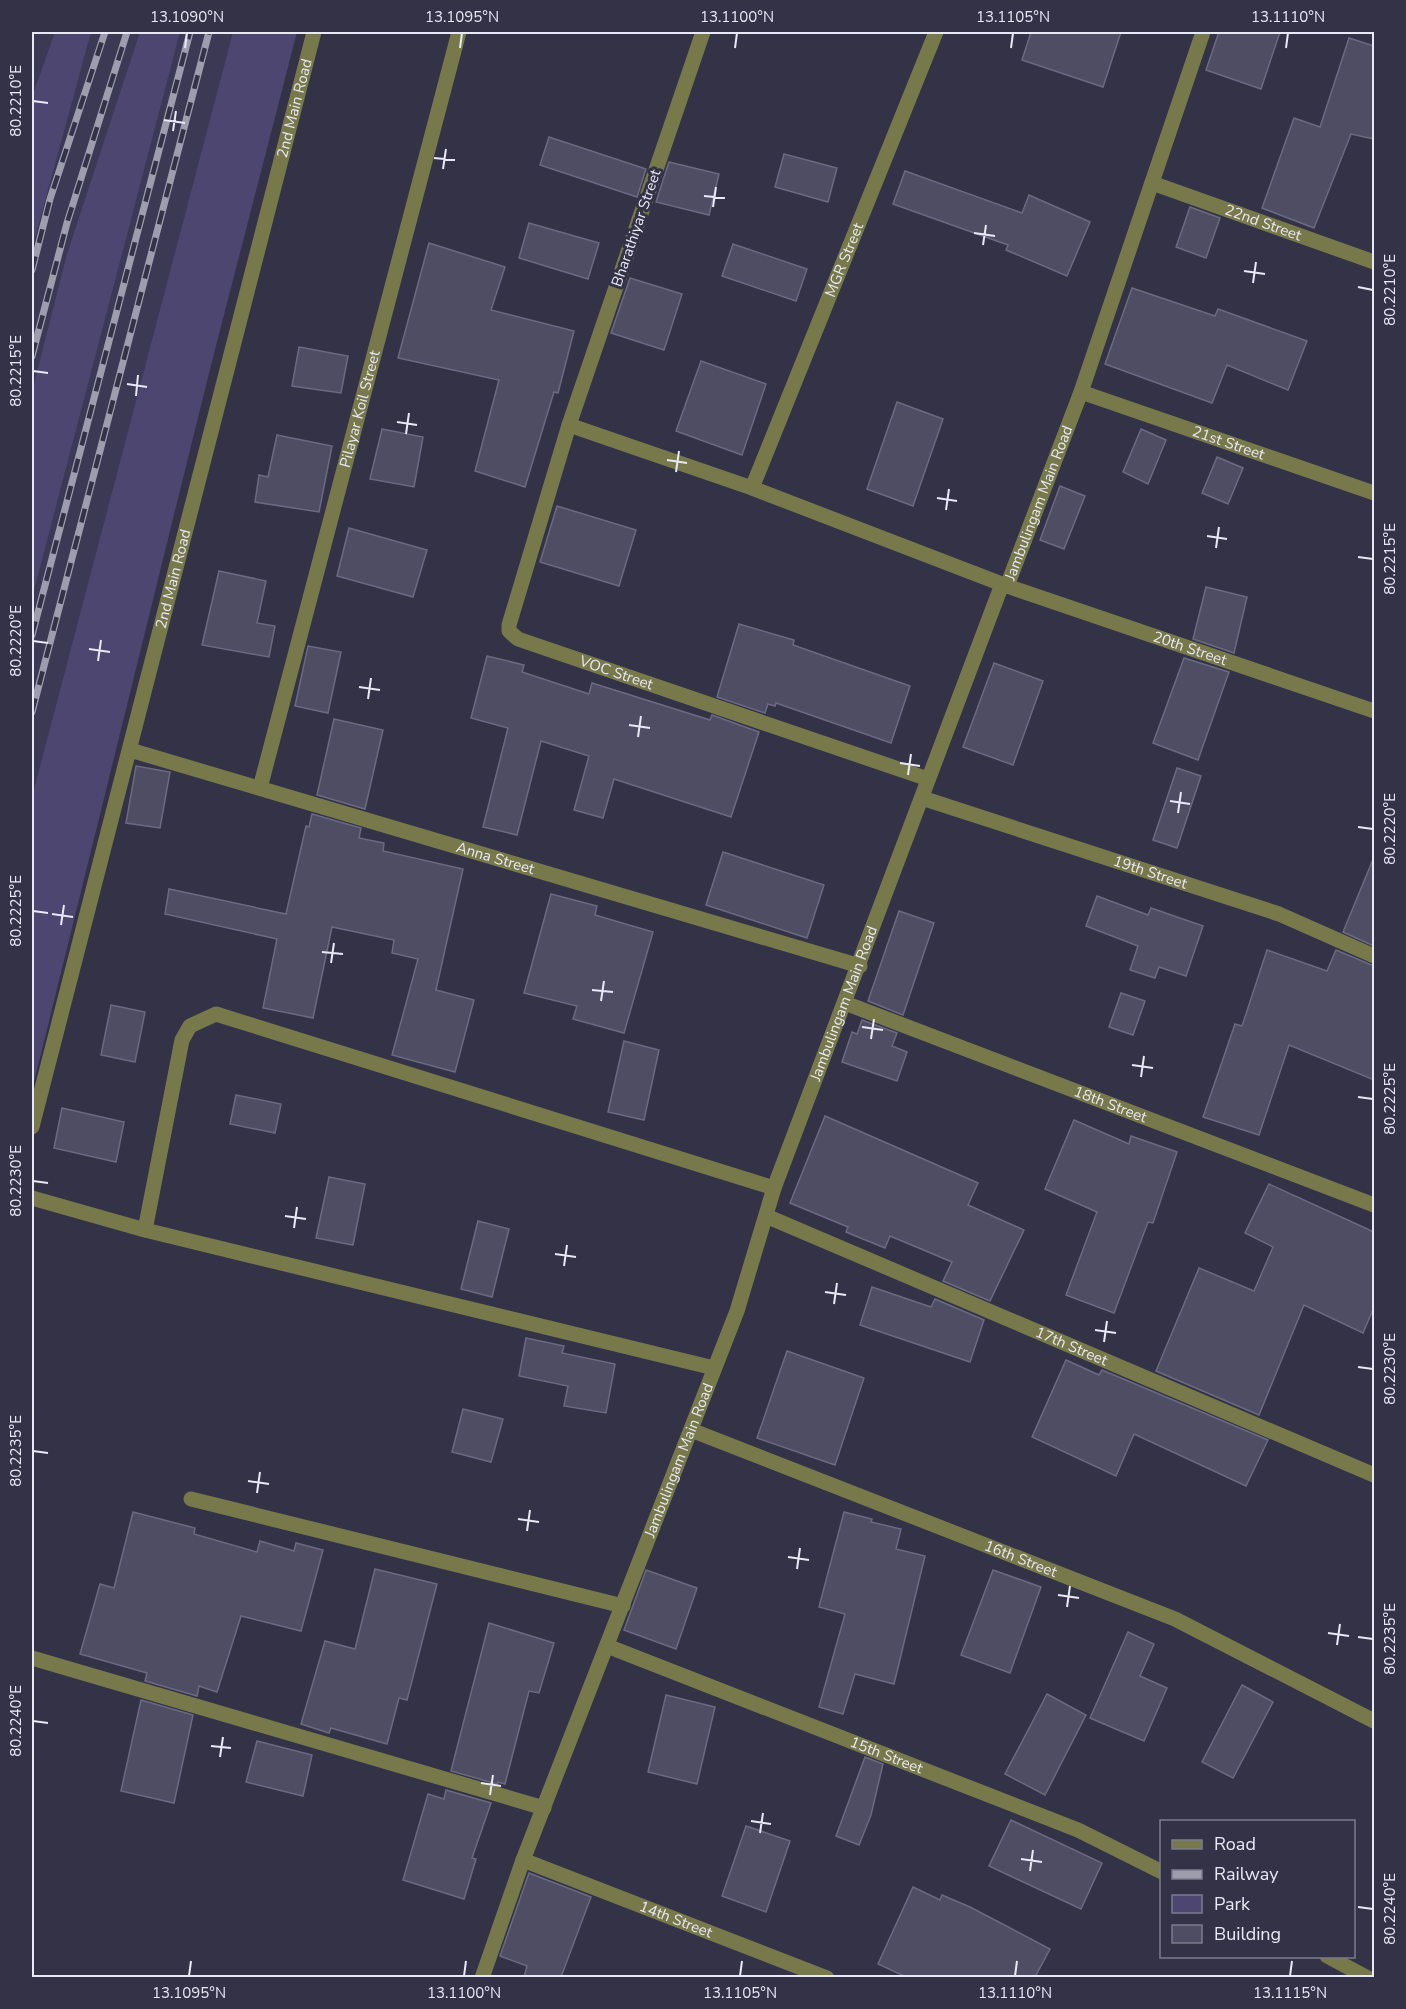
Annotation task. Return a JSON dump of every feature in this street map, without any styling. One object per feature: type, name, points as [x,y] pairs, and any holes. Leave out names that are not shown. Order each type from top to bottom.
[{"type":"street","name":"2nd Main Road","points":[[32,1127],[314,32]]},
{"type":"street","name":"Pilayar Koil Street","points":[[260,788],[459,32]]},
{"type":"street","name":"Bharathiyar Street","points":[[569,425],[703,32]]},
{"type":"street","name":"MGR Street","points":[[752,488],[936,32]]},
{"type":"street","name":"Jambulingam Main Road","points":[[482,1977],[523,1860],[737,1311],[774,1188],[860,966],[928,779],[1001,586],[1007,586],[1081,392],[1203,32]]},
{"type":"street","name":"22nd Street","points":[[1152,183],[1374,262]]},
{"type":"street","name":"21st Street","points":[[1081,392],[1374,493]]},
{"type":"street","name":"20th Street","points":[[569,425],[752,488],[1007,586],[1374,711]]},
{"type":"street","name":"VOC Street","points":[[569,425],[509,625],[513,636],[928,779]]},
{"type":"street","name":"Anna Street","points":[[130,750],[860,966]]},
{"type":"street","name":"19th Street","points":[[922,798],[1279,914],[1374,956]]},
{"type":"street","name":"18th Street","points":[[845,1003],[1374,1205]]},
{"type":"street","points":[[145,1230],[182,1040],[190,1026],[216,1014],[774,1188]]},
{"type":"street","points":[[32,1198],[145,1230],[714,1368]]},
{"type":"street","name":"17th Street","points":[[766,1216],[1374,1475]]},
{"type":"street","name":"16th Street","points":[[691,1430],[1175,1619],[1374,1721]]},
{"type":"street","points":[[191,1499],[622,1606]]},
{"type":"street","name":"15th Street","points":[[607,1646],[1078,1830],[1160,1871]]},
{"type":"street","points":[[32,1658],[544,1808]]},
{"type":"street","name":"14th Street","points":[[523,1860],[827,1977]]},
{"type":"street","points":[[1331,1958],[1368,1977]]},
{"type":"shaded area","points":[[32,32],[275,32],[32,982]]},
{"type":"green space","points":[[55,32],[91,32],[32,249],[32,97]]},
{"type":"green space","points":[[140,32],[180,32],[32,598],[32,392],[67,254]]},
{"type":"green space","points":[[233,32],[297,32],[209,373],[32,1090],[32,797]]},
{"type":"building","points":[[1031,32],[1121,32],[1103,87],[1022,60]]},
{"type":"building","points":[[1219,32],[1280,32],[1261,89],[1206,70]]},
{"type":"building","points":[[1349,38],[1374,46],[1374,139],[1351,134],[1314,228],[1262,208],[1294,118],[1320,127]]},
{"type":"building","points":[[549,137],[646,169],[637,197],[540,165]]},
{"type":"building","points":[[784,154],[837,168],[828,202],[775,187]]},
{"type":"building","points":[[669,162],[719,174],[709,215],[656,202]]},
{"type":"building","points":[[905,171],[1022,213],[1029,195],[1090,222],[1067,276],[1006,250],[1008,245],[893,204]]},
{"type":"building","points":[[1190,207],[1220,218],[1206,258],[1176,247]]},
{"type":"building","points":[[529,223],[599,243],[588,279],[519,258]]},
{"type":"building","points":[[429,243],[505,267],[491,310],[574,331],[558,393],[554,392],[525,487],[475,471],[499,380],[398,358]]},
{"type":"building","points":[[733,244],[807,269],[796,301],[722,276]]},
{"type":"building","points":[[630,278],[682,294],[664,350],[611,333]]},
{"type":"building","points":[[1132,288],[1215,316],[1218,309],[1307,341],[1288,390],[1227,365],[1212,403],[1105,364]]},
{"type":"building","points":[[299,347],[348,356],[341,393],[292,386]]},
{"type":"building","points":[[701,361],[766,384],[742,455],[676,431]]},
{"type":"building","points":[[897,402],[943,419],[913,506],[867,489]]},
{"type":"building","points":[[382,429],[423,437],[414,487],[370,479]]},
{"type":"building","points":[[1141,429],[1166,440],[1148,484],[1123,472]]},
{"type":"building","points":[[277,435],[332,446],[319,512],[255,502],[259,475],[268,477]]},
{"type":"building","points":[[1217,457],[1243,468],[1228,504],[1202,493]]},
{"type":"building","points":[[1060,486],[1085,496],[1064,549],[1040,540]]},
{"type":"building","points":[[557,506],[636,530],[619,586],[540,562]]},
{"type":"building","points":[[349,528],[427,550],[413,597],[337,576]]},
{"type":"building","points":[[219,571],[266,581],[257,623],[275,626],[269,657],[202,645]]},
{"type":"building","points":[[1206,587],[1247,597],[1234,653],[1193,639]]},
{"type":"building","points":[[739,624],[794,640],[793,645],[910,686],[891,743],[776,703],[775,706],[768,704],[765,713],[717,697]]},
{"type":"building","points":[[308,646],[341,652],[328,713],[295,706]]},
{"type":"building","points":[[487,656],[524,665],[522,672],[589,694],[592,683],[710,720],[712,715],[759,732],[731,817],[614,779],[603,818],[574,810],[589,756],[541,741],[517,835],[483,827],[508,728],[471,718]]},
{"type":"building","points":[[1184,658],[1229,672],[1198,760],[1153,743]]},
{"type":"building","points":[[994,663],[1043,681],[1013,765],[963,747]]},
{"type":"building","points":[[334,719],[383,730],[365,809],[317,795]]},
{"type":"building","points":[[136,766],[170,772],[160,828],[126,823]]},
{"type":"building","points":[[1177,768],[1201,776],[1177,848],[1153,840]]},
{"type":"building","points":[[312,814],[361,828],[359,838],[384,843],[383,851],[463,869],[436,990],[474,1000],[455,1072],[392,1055],[418,959],[392,953],[394,940],[332,927],[313,1018],[263,1008],[277,939],[165,914],[169,889],[286,914],[306,826],[309,827]]},
{"type":"building","points":[[723,852],[824,885],[807,938],[706,905]]},
{"type":"building","points":[[1374,857],[1374,946],[1343,932]]},
{"type":"building","points":[[551,894],[597,906],[595,915],[653,932],[624,1033],[573,1019],[577,1006],[524,993]]},
{"type":"building","points":[[1097,896],[1148,915],[1151,908],[1203,926],[1186,976],[1159,967],[1155,978],[1130,970],[1138,946],[1086,926]]},
{"type":"building","points":[[899,911],[934,923],[903,1015],[868,1001]]},
{"type":"building","points":[[1267,950],[1327,971],[1336,950],[1374,966],[1374,1080],[1289,1045],[1259,1135],[1203,1117],[1235,1024],[1242,1026]]},
{"type":"building","points":[[1121,993],[1145,1001],[1133,1035],[1109,1027]]},
{"type":"building","points":[[111,1005],[145,1012],[135,1062],[101,1055]]},
{"type":"building","points":[[862,1020],[897,1033],[892,1046],[907,1052],[897,1081],[842,1062],[852,1032],[857,1034]]},
{"type":"building","points":[[624,1041],[659,1050],[644,1120],[608,1112]]},
{"type":"building","points":[[236,1095],[281,1104],[275,1133],[230,1124]]},
{"type":"building","points":[[62,1108],[124,1122],[116,1162],[54,1148]]},
{"type":"building","points":[[825,1116],[978,1183],[968,1205],[1024,1230],[990,1301],[943,1281],[952,1262],[890,1236],[885,1248],[846,1232],[848,1227],[790,1203]]},
{"type":"building","points":[[1074,1120],[1129,1144],[1131,1136],[1177,1152],[1153,1223],[1148,1222],[1114,1313],[1066,1295],[1097,1212],[1045,1189]]},
{"type":"building","points":[[329,1177],[365,1184],[353,1245],[316,1238]]},
{"type":"building","points":[[1269,1184],[1374,1232],[1374,1307],[1363,1333],[1304,1305],[1259,1415],[1156,1371],[1199,1268],[1254,1291],[1273,1247],[1245,1233]]},
{"type":"building","points":[[478,1221],[509,1229],[492,1297],[461,1289]]},
{"type":"building","points":[[872,1287],[931,1307],[935,1299],[984,1320],[970,1362],[860,1325]]},
{"type":"building","points":[[526,1338],[564,1346],[562,1353],[615,1364],[606,1413],[564,1406],[568,1386],[519,1376]]},
{"type":"building","points":[[787,1351],[864,1378],[835,1465],[757,1438]]},
{"type":"building","points":[[1066,1360],[1099,1375],[1102,1370],[1268,1440],[1246,1486],[1134,1434],[1116,1476],[1032,1437]]},
{"type":"building","points":[[463,1409],[503,1419],[491,1462],[452,1452]]},
{"type":"building","points":[[133,1512],[195,1528],[194,1534],[257,1552],[260,1541],[294,1551],[296,1543],[323,1550],[301,1631],[241,1616],[217,1692],[199,1686],[197,1696],[145,1681],[147,1673],[80,1654],[100,1584],[114,1588]]},
{"type":"building","points":[[844,1512],[872,1519],[871,1522],[901,1529],[896,1549],[925,1556],[894,1684],[855,1674],[843,1714],[819,1707],[845,1614],[819,1607]]},
{"type":"building","points":[[375,1569],[437,1584],[407,1700],[399,1698],[387,1744],[331,1728],[329,1733],[301,1724],[325,1641],[355,1649]]},
{"type":"building","points":[[646,1570],[697,1588],[676,1649],[624,1630]]},
{"type":"building","points":[[993,1570],[1041,1587],[1010,1673],[961,1655]]},
{"type":"building","points":[[489,1623],[554,1643],[539,1693],[529,1691],[505,1784],[498,1782],[497,1784],[451,1771]]},
{"type":"building","points":[[1128,1632],[1154,1644],[1140,1676],[1167,1688],[1144,1741],[1090,1718]]},
{"type":"building","points":[[1242,1685],[1273,1702],[1233,1778],[1202,1762]]},
{"type":"building","points":[[1047,1694],[1086,1715],[1045,1795],[1005,1774]]},
{"type":"building","points":[[666,1695],[715,1707],[697,1784],[648,1772]]},
{"type":"building","points":[[141,1700],[193,1715],[174,1803],[121,1791]]},
{"type":"building","points":[[257,1741],[312,1755],[303,1796],[246,1782]]},
{"type":"building","points":[[865,1757],[883,1764],[871,1815],[859,1845],[836,1836]]},
{"type":"building","points":[[446,1790],[491,1803],[472,1858],[476,1859],[464,1899],[403,1880],[428,1794],[444,1799]]},
{"type":"building","points":[[1011,1820],[1102,1863],[1081,1909],[989,1866]]},
{"type":"building","points":[[746,1826],[790,1841],[766,1912],[722,1896]]},
{"type":"building","points":[[529,1873],[591,1897],[561,1977],[524,1977],[527,1966],[500,1956]]},
{"type":"building","points":[[913,1887],[940,1900],[942,1895],[970,1907],[1050,1949],[1035,1977],[906,1977],[878,1964]]},
{"type":"railway","points":[[32,270],[50,199],[105,32]]},
{"type":"railway","points":[[32,356],[67,223],[127,32]]},
{"type":"railway","points":[[32,635],[190,32]]},
{"type":"railway","points":[[32,712],[209,32]]}]
